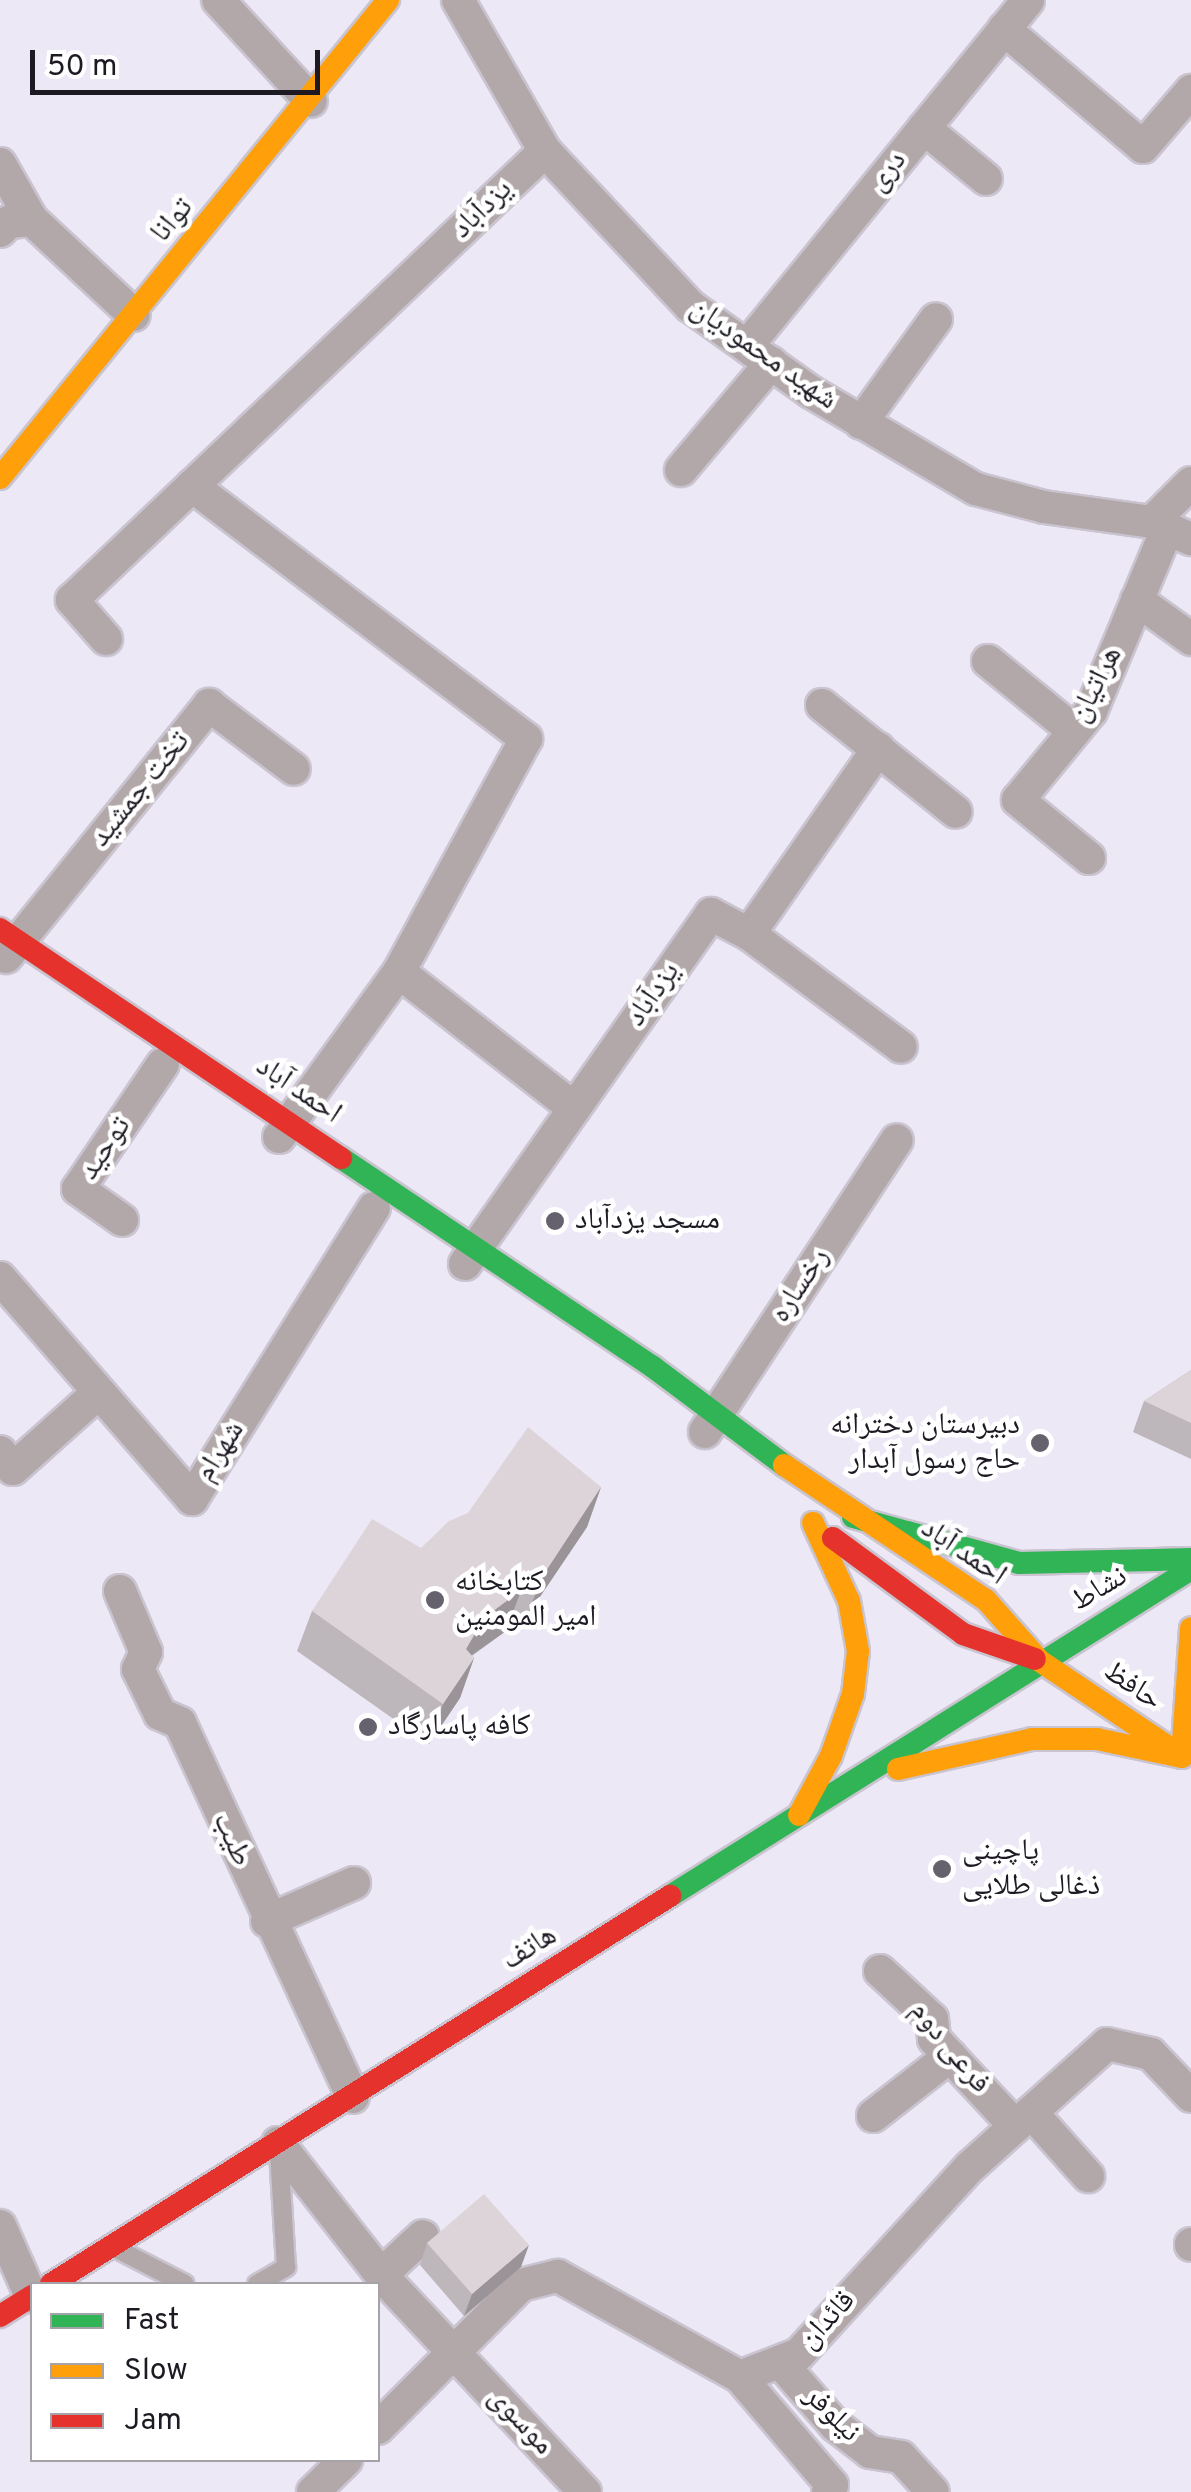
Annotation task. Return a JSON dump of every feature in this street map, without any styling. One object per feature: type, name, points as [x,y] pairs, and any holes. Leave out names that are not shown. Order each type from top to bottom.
[{"type":"main road","name":"توانا","points":[[0,478],[311,101],[388,0]]},
{"type":"main road","name":"احمد آباد","points":[[6,945],[163,1064],[284,1131],[374,1208],[470,1257]]},
{"type":"main road","name":"احمد آباد","points":[[6,945],[711,1423],[986,1600],[1040,1660]]},
{"type":"main road","name":"احمد آباد","points":[[711,1423],[759,1478]]},
{"type":"main road","name":"احمد آباد","points":[[799,1814],[831,1756],[853,1694],[858,1651],[849,1601],[806,1517],[963,1634],[1040,1660]]},
{"type":"main road","points":[[854,1517],[1019,1563],[1191,1558]]},
{"type":"main road","name":"نشاط","points":[[1040,1660],[1191,1569]]},
{"type":"main road","points":[[859,1778],[1032,1739],[1097,1739],[1186,1760],[1191,1628]]},
{"type":"main road","name":"حافظ","points":[[1040,1660],[1186,1760]]},
{"type":"main road","name":"هاتف","points":[[54,2282],[859,1778],[1040,1660]]},
{"type":"main road","points":[[0,2316],[30,2297]]},
{"type":"street","points":[[218,0],[311,101]]},
{"type":"street","name":"شهید محمودیان","points":[[458,0],[545,150],[690,306],[861,423],[976,488],[1044,507],[1170,530]]},
{"type":"street","name":"دری","points":[[681,470],[759,354],[924,128],[1028,0]]},
{"type":"street","points":[[1004,29],[1144,147],[1191,91]]},
{"type":"street","points":[[924,128],[986,178]]},
{"type":"street","name":"یزدآباد","points":[[106,639],[72,600],[545,150]]},
{"type":"street","points":[[0,164],[32,220],[134,315]]},
{"type":"street","points":[[0,231],[8,222],[32,220]]},
{"type":"street","points":[[861,423],[936,319]]},
{"type":"street","points":[[1170,530],[1191,483]]},
{"type":"street","points":[[192,486],[526,738],[398,972],[284,1131]]},
{"type":"street","name":"هراتیان","points":[[1090,858],[1018,800],[1091,711],[1170,530]]},
{"type":"street","points":[[1137,600],[1191,638]]},
{"type":"street","points":[[988,662],[1074,731]]},
{"type":"street","points":[[822,705],[956,812]]},
{"type":"street","name":"تخت جمشید","points":[[6,945],[209,706],[294,768]]},
{"type":"street","points":[[749,934],[878,749]]},
{"type":"street","name":"یزدآباد","points":[[470,1257],[711,914],[749,934],[901,1047]]},
{"type":"street","points":[[398,972],[574,1108]]},
{"type":"street","name":"توحید","points":[[122,1220],[78,1189],[163,1064]]},
{"type":"street","name":"رخساره","points":[[711,1423],[897,1140]]},
{"type":"street","name":"شهرام","points":[[0,1278],[192,1499],[374,1208]]},
{"type":"street","points":[[0,1452],[13,1469],[98,1393]]},
{"type":"street","name":"طیب","points":[[120,1591],[146,1652],[138,1669],[160,1714],[180,1723],[267,1921],[353,2097]]},
{"type":"street","points":[[267,1921],[354,1883]]},
{"type":"street","name":"فرعی دوم","points":[[880,1971],[932,2019],[934,2040],[950,2056],[1088,2176]]},
{"type":"street","name":"قائدان","points":[[740,2377],[799,2354],[1023,2119],[1107,2044],[1152,2054],[1191,2096]]},
{"type":"street","points":[[873,2116],[950,2056]]},
{"type":"street","points":[[278,2144],[381,2274],[454,2352]]},
{"type":"street","points":[[0,2226],[30,2292]]},
{"type":"street","points":[[381,2274],[422,2236]]},
{"type":"street","points":[[380,2426],[521,2285],[558,2276],[740,2377],[832,2484],[828,2492]]},
{"type":"street","name":"موسوی","points":[[454,2352],[585,2492]]},
{"type":"street","name":"نیلوفر","points":[[780,2362],[834,2425],[870,2452],[901,2457],[933,2492]]},
{"type":"street","points":[[313,2492],[344,2462]]},
{"type":"lane","points":[[260,2282],[286,2267],[278,2144]]},
{"type":"lane","points":[[112,2246],[181,2282]]},
{"type":"building","points":[[1191,1370],[1191,1423],[1144,1401]]},
{"type":"building","name":"کتابخانه امیر المومنین","points":[[528,1427],[601,1487],[542,1577],[528,1572],[520,1591],[484,1618],[466,1649],[474,1658],[443,1704],[312,1611],[372,1519],[421,1548],[449,1521],[468,1513]]},
{"type":"building","points":[[484,2194],[529,2245],[472,2294],[427,2243]]},
{"type":"traffic: fast","points":[[341,1158],[653,1367],[784,1465]]},
{"type":"traffic: fast","points":[[853,1517],[1019,1563],[1191,1559]]},
{"type":"traffic: fast","points":[[670,1896],[1191,1569]]},
{"type":"traffic: slow","points":[[0,478],[388,0]]},
{"type":"traffic: slow","points":[[784,1465],[986,1600],[1040,1661],[1176,1752]]},
{"type":"traffic: slow","points":[[799,1815],[831,1756],[853,1694],[858,1651],[849,1601],[813,1523]]},
{"type":"traffic: slow","points":[[898,1769],[1032,1739],[1097,1739],[1182,1757],[1191,1628]]},
{"type":"traffic: jam","points":[[0,929],[341,1158]]},
{"type":"traffic: jam","points":[[833,1538],[963,1634],[1035,1659]]},
{"type":"traffic: jam","points":[[54,2282],[670,1896]]},
{"type":"traffic: jam","points":[[0,2316],[30,2297]]},
{"type":"place","name":"مسجد یزدآباد","points":[[555,1221]]},
{"type":"place","name":"دبیرستان دخترانه حاج رسول آبدار","points":[[1040,1443]]},
{"type":"place","name":"کتابخانه امیر المومنین","points":[[435,1600]]},
{"type":"place","name":"کافه پاسارگاد","points":[[368,1727]]},
{"type":"place","name":"پاچینی ذغالی طلایی","points":[[942,1869]]}]
